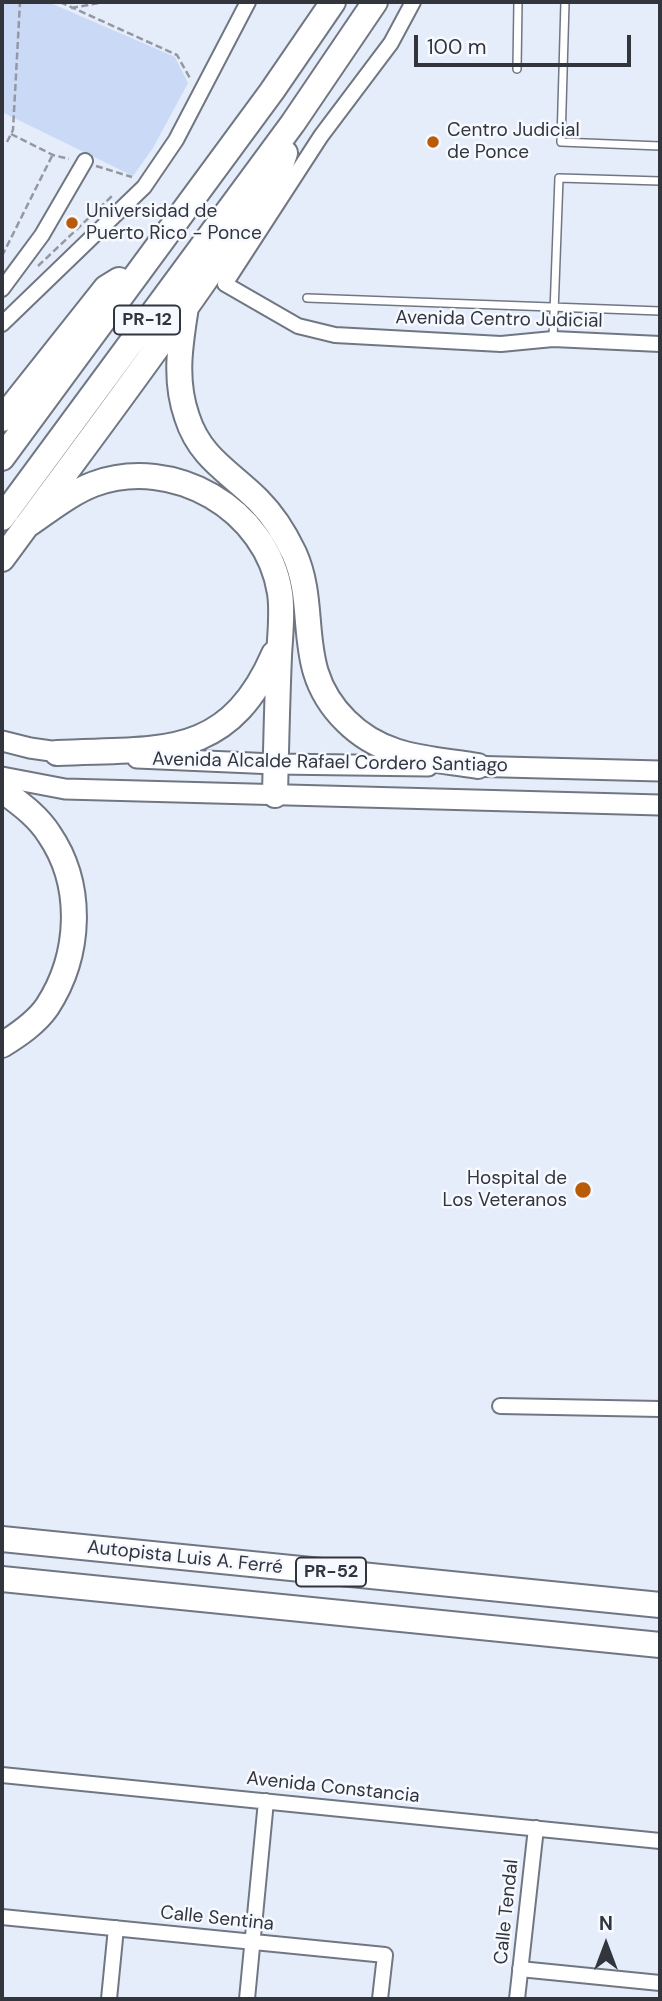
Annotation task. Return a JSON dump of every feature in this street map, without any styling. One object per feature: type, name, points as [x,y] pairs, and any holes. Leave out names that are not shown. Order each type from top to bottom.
[{"type":"highway","name":"PR-12","points":[[2,458],[279,81],[333,2]]},
{"type":"highway","name":"PR-12","points":[[2,518],[293,123],[375,2]]},
{"type":"highway","points":[[2,559],[186,307],[259,201],[282,163],[293,123]]},
{"type":"highway","points":[[2,419],[107,288],[150,257]]},
{"type":"highway","points":[[186,307],[178,373],[190,428],[210,457],[280,525],[301,572],[305,590],[309,650],[314,668],[332,705],[360,733],[393,752],[478,766]]},
{"type":"highway","points":[[26,526],[92,484],[107,480],[150,477],[193,486],[228,506],[246,523],[260,541],[280,589],[275,795]]},
{"type":"highway","points":[[57,753],[167,747],[187,743],[212,732],[239,712],[252,695],[279,640]]},
{"type":"highway","points":[[2,790],[20,802],[35,817],[59,850],[72,887],[74,918],[65,969],[47,1006],[36,1020],[2,1045]]},
{"type":"highway","points":[[2,1527],[106,1538],[177,1557]]},
{"type":"highway","name":"Autopista Luis A. Ferré","points":[[2,1539],[660,1605]]},
{"type":"highway","name":"Autopista Luis A. Ferré","points":[[2,1580],[660,1645]]},
{"type":"street","points":[[2,324],[144,187],[176,140],[248,2]]},
{"type":"street","name":"Avenida Centro Judicial","points":[[413,2],[391,43],[321,135],[225,284],[298,326],[335,335],[501,344],[553,339],[660,344]]},
{"type":"street","points":[[2,289],[41,235],[85,161]]},
{"type":"street","points":[[2,295],[10,297],[20,305]]},
{"type":"street","name":"Avenida Alcalde Rafael Cordero Santiago","points":[[2,741],[57,753],[275,764],[660,771]]},
{"type":"street","name":"Avenida Alcalde Rafael Cordero Santiago","points":[[2,778],[65,789],[660,805]]},
{"type":"street","points":[[500,1406],[660,1409]]},
{"type":"street","name":"Avenida Constancia","points":[[2,1775],[660,1841]]},
{"type":"street","points":[[247,1999],[266,1801]]},
{"type":"street","name":"Calle Tendal","points":[[517,1999],[536,1828]]},
{"type":"street","name":"Calle Sentina","points":[[2,1917],[384,1955],[380,1999]]},
{"type":"street","points":[[109,1999],[116,1928]]},
{"type":"street","points":[[520,1969],[660,1983]]},
{"type":"lane","points":[[517,69],[518,2]]},
{"type":"lane","points":[[565,2],[561,142],[660,146]]},
{"type":"lane","points":[[553,339],[559,177],[660,181]]},
{"type":"lane","points":[[307,298],[660,311]]},
{"type":"path","points":[[7,142],[13,130],[20,2]]},
{"type":"path","points":[[60,2],[177,55],[191,80]]},
{"type":"path","points":[[71,8],[105,2]]},
{"type":"path","points":[[2,256],[53,155]]},
{"type":"shaded area","points":[[2,2],[48,2],[175,57],[188,83],[153,148],[133,176],[2,112]]},
{"type":"place","name":"Centro Judicial de Ponce","points":[[433,142]]},
{"type":"place","name":"Universidad de Puerto Rico - Ponce","points":[[72,223]]},
{"type":"place","name":"Hospital de Los Veteranos","points":[[583,1190]]}]
